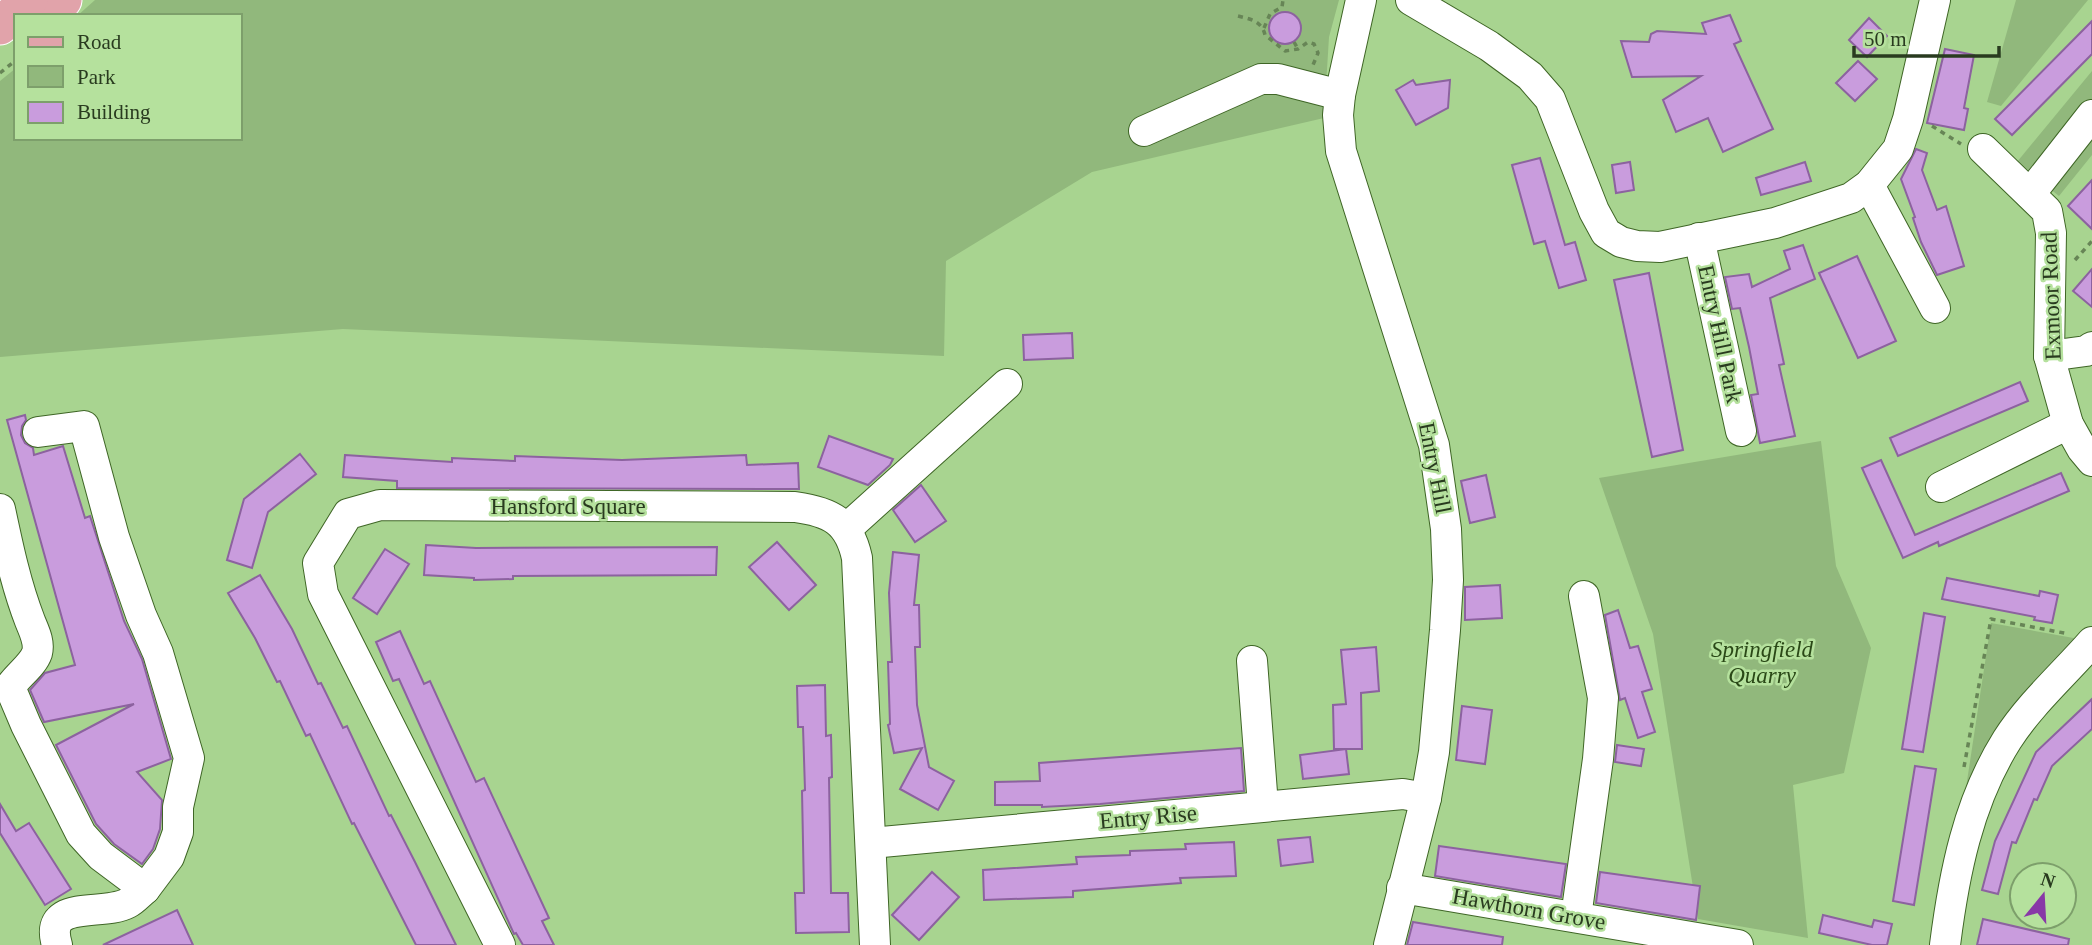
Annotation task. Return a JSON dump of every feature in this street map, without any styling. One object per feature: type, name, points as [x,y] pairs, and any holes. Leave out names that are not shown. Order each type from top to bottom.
[{"type":"main road","points":[[0,26],[29,0]]},
{"type":"main road","points":[[46,14],[62,0]]},
{"type":"main road","points":[[0,55],[14,43]]},
{"type":"street","name":"Entry Hill","points":[[1361,0],[1339,95],[1341,151],[1434,444],[1446,528],[1448,580],[1441,697],[1434,752],[1426,798],[1389,945]]},
{"type":"street","name":"Entry Hill Park","points":[[1410,0],[1428,8],[1506,57],[1530,76],[1550,99],[1594,211],[1606,233],[1621,242],[1660,247],[1775,223],[1851,198],[1869,185],[1898,149],[1908,119],[1935,0]]},
{"type":"street","points":[[1144,131],[1261,79],[1278,79],[1339,95]]},
{"type":"street","points":[[2030,194],[2092,115]]},
{"type":"street","name":"Exmoor Road","points":[[1983,149],[2047,211],[2052,233],[2049,356],[2068,424],[2092,461]]},
{"type":"street","points":[[1869,185],[1936,308]]},
{"type":"street","name":"Entry Hill Park","points":[[1699,238],[1741,431]]},
{"type":"street","points":[[2049,356],[2092,348]]},
{"type":"street","points":[[875,945],[857,558],[846,529],[1007,384]]},
{"type":"street","points":[[1941,487],[2068,424]]},
{"type":"street","points":[[38,432],[84,426],[114,537],[141,615],[158,653],[190,758],[178,807],[178,832],[169,857],[145,889],[127,904],[66,915],[56,920],[53,931],[57,945]]},
{"type":"street","name":"Hansford Square","points":[[500,945],[323,594],[318,563],[348,514],[380,505],[795,507],[817,510],[835,518],[846,529]]},
{"type":"street","points":[[0,509],[18,591],[37,640],[37,653],[32,662],[5,690],[26,725],[81,834],[101,856],[145,889]]},
{"type":"street","points":[[1576,917],[1598,759],[1603,698],[1584,596]]},
{"type":"street","points":[[1945,945],[1953,886],[1971,815],[1988,776],[2008,739],[2086,639]]},
{"type":"street","points":[[1252,661],[1263,806]]},
{"type":"street","name":"Entry Rise","points":[[871,843],[1403,794],[1426,798]]},
{"type":"street","name":"Hawthorn Grove","points":[[1402,888],[1738,945]]},
{"type":"path","points":[[1263,28],[1270,14],[1282,7],[1283,0]]},
{"type":"path","points":[[1238,16],[1255,20],[1263,28],[1265,35],[1285,51],[1298,49],[1308,42],[1314,44],[1318,53],[1303,78],[1309,87]]},
{"type":"path","points":[[1294,43],[1298,49]]},
{"type":"path","points":[[0,73],[14,62]]},
{"type":"path","points":[[1962,777],[1991,619],[2086,639]]},
{"type":"green space","points":[[95,0],[1339,0],[1329,37],[1324,118],[1092,172],[946,261],[944,356],[343,329],[0,357],[0,81],[14,70],[14,140],[242,140],[242,14],[79,14]]},
{"type":"green space","points":[[2016,0],[2088,0],[2001,106],[1987,102]]},
{"type":"green space","points":[[2092,71],[2092,101],[2033,174],[2017,162]]},
{"type":"green space","points":[[2092,125],[2092,155],[2059,196],[2044,184]]},
{"type":"green space","name":"Springfield Quarry","points":[[1821,441],[1836,566],[1871,648],[1844,773],[1793,785],[1808,938],[1698,919],[1653,634],[1599,478]]},
{"type":"green space","points":[[1991,623],[2079,639],[2019,701],[1981,754],[1964,801]]},
{"type":"building","points":[[1285,12],[1297,16],[1301,28],[1297,40],[1285,44],[1273,40],[1269,28],[1273,16]]},
{"type":"building","points":[[1730,15],[1741,41],[1734,44],[1773,129],[1723,152],[1708,118],[1676,132],[1663,100],[1701,76],[1632,77],[1621,41],[1649,42],[1651,34],[1657,31],[1706,34],[1702,23]]},
{"type":"building","points":[[1869,18],[1887,36],[1867,57],[1849,40]]},
{"type":"building","points":[[2092,21],[2092,54],[2012,135],[1995,119]]},
{"type":"building","points":[[1945,49],[1974,55],[1964,108],[1968,109],[1964,130],[1927,123]]},
{"type":"building","points":[[1858,61],[1877,79],[1855,101],[1836,83]]},
{"type":"building","points":[[1413,80],[1416,85],[1450,80],[1448,108],[1416,125],[1396,90]]},
{"type":"building","points":[[1916,149],[1927,153],[1922,170],[1937,210],[1946,206],[1964,266],[1937,275],[1921,242],[1901,179]]},
{"type":"building","points":[[1540,158],[1565,245],[1575,242],[1586,280],[1559,288],[1545,241],[1534,244],[1512,165]]},
{"type":"building","points":[[1630,162],[1634,190],[1616,193],[1612,165]]},
{"type":"building","points":[[1805,162],[1811,181],[1761,195],[1756,178]]},
{"type":"building","points":[[2092,180],[2092,229],[2068,206]]},
{"type":"building","points":[[1803,245],[1815,279],[1770,298],[1784,364],[1779,365],[1795,436],[1760,443],[1751,395],[1758,394],[1749,347],[1740,308],[1732,309],[1725,277],[1749,274],[1752,287],[1790,269],[1784,251]]},
{"type":"building","points":[[1857,256],[1896,341],[1858,358],[1819,273]]},
{"type":"building","points":[[2092,269],[2092,307],[2073,291]]},
{"type":"building","points":[[1649,273],[1683,450],[1652,457],[1614,280]]},
{"type":"building","points":[[1072,333],[1073,358],[1024,360],[1023,335]]},
{"type":"building","points":[[2020,382],[2028,401],[1898,456],[1890,438]]},
{"type":"building","points":[[25,415],[21,435],[25,443],[33,448],[34,455],[63,446],[85,518],[90,516],[124,621],[142,659],[171,759],[137,772],[162,800],[160,829],[153,849],[142,864],[114,844],[96,824],[56,745],[134,704],[44,722],[30,690],[45,673],[75,665],[7,420]]},
{"type":"building","points":[[829,436],[893,459],[868,485],[818,467]]},
{"type":"building","points":[[300,454],[316,474],[268,512],[252,568],[227,560],[244,499]]},
{"type":"building","points":[[345,455],[452,462],[452,458],[515,461],[515,456],[622,460],[746,455],[747,465],[798,463],[799,489],[397,488],[397,481],[343,477]]},
{"type":"building","points":[[1881,460],[1915,535],[2061,473],[2069,491],[1939,546],[1938,542],[1903,558],[1862,468]]},
{"type":"building","points":[[1486,475],[1495,517],[1470,523],[1461,481]]},
{"type":"building","points":[[921,485],[946,521],[915,542],[893,510]]},
{"type":"building","points":[[777,542],[816,585],[789,610],[749,567]]},
{"type":"building","points":[[426,545],[476,548],[717,547],[716,575],[513,576],[513,579],[474,580],[424,575]]},
{"type":"building","points":[[385,549],[409,564],[377,614],[353,598]]},
{"type":"building","points":[[893,552],[919,555],[914,605],[919,605],[920,647],[915,647],[917,705],[929,767],[954,781],[938,810],[900,789],[922,748],[894,753],[888,725],[888,662],[892,662],[889,593]]},
{"type":"building","points":[[260,575],[292,629],[343,728],[347,726],[389,816],[391,815],[456,945],[416,945],[354,823],[352,824],[310,734],[306,736],[280,681],[277,682],[228,593]]},
{"type":"building","points":[[1947,578],[2039,596],[2040,591],[2058,595],[2052,623],[2034,620],[2035,617],[1942,599]]},
{"type":"building","points":[[1500,585],[1502,618],[1465,620],[1465,587]]},
{"type":"building","points":[[1618,610],[1630,648],[1638,646],[1652,689],[1642,692],[1655,732],[1638,738],[1625,698],[1620,700],[1605,615]]},
{"type":"building","points":[[1924,613],[1945,617],[1923,752],[1902,749]]},
{"type":"building","points":[[400,631],[424,684],[430,681],[476,782],[484,778],[549,918],[542,921],[554,945],[523,945],[516,933],[514,934],[399,679],[393,681],[376,642]]},
{"type":"building","points":[[1376,647],[1379,691],[1361,693],[1362,749],[1334,749],[1333,705],[1346,704],[1341,650]]},
{"type":"building","points":[[825,685],[826,736],[831,735],[831,893],[848,893],[849,932],[796,933],[795,893],[804,893],[802,791],[805,790],[803,727],[798,727],[797,686]]},
{"type":"building","points":[[2092,699],[2092,729],[2052,766],[2037,800],[2034,799],[2016,843],[2012,842],[1998,894],[1982,890],[1995,841],[2036,752]]},
{"type":"building","points":[[1462,706],[1492,710],[1485,764],[1456,760]]},
{"type":"building","points":[[1617,745],[1644,749],[1641,766],[1615,762]]},
{"type":"building","points":[[1241,748],[1244,791],[1100,804],[1042,807],[995,805],[995,782],[1040,781],[1039,763]]},
{"type":"building","points":[[1346,749],[1349,774],[1303,779],[1300,755]]},
{"type":"building","points":[[1915,766],[1936,769],[1914,905],[1893,901]]},
{"type":"building","points":[[0,804],[16,831],[29,823],[71,889],[45,905],[0,833]]},
{"type":"building","points":[[1310,837],[1313,862],[1281,866],[1278,840]]},
{"type":"building","points":[[1234,842],[1236,876],[1180,878],[1181,883],[1073,891],[1073,897],[984,900],[983,870],[1077,864],[1076,857],[1130,855],[1130,851],[1186,849],[1185,844]]},
{"type":"building","points":[[1439,846],[1566,864],[1561,897],[1435,876]]},
{"type":"building","points":[[932,872],[959,897],[919,940],[892,915]]},
{"type":"building","points":[[1600,872],[1700,886],[1696,920],[1596,903]]},
{"type":"building","points":[[177,910],[193,945],[103,945]]},
{"type":"building","points":[[1823,915],[1872,927],[1874,920],[1892,924],[1887,945],[1872,945],[1819,933]]},
{"type":"building","points":[[1983,919],[2008,925],[2008,931],[2035,931],[2069,939],[2068,945],[1977,945]]},
{"type":"building","points":[[1413,922],[1503,937],[1502,945],[1407,945]]}]
